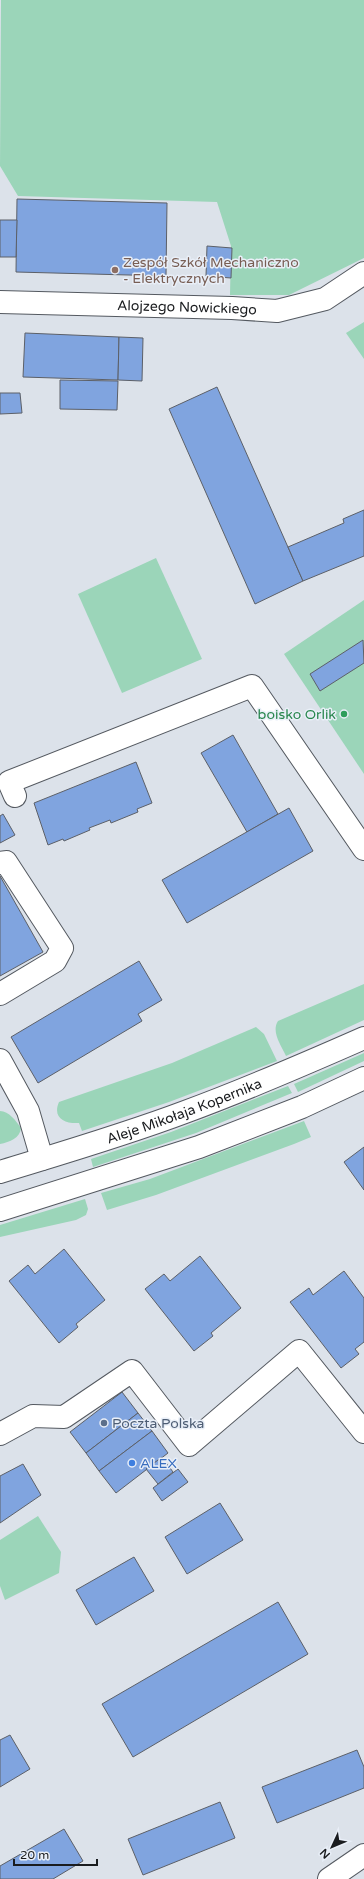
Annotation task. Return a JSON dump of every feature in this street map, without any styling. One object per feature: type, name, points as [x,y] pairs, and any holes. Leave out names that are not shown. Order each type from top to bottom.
[{"type":"street","name":"Alojzego Nowickiego","points":[[0,302],[277,310],[325,299],[364,272]]},
{"type":"street","points":[[14,796],[9,782],[252,686],[364,849]]},
{"type":"street","points":[[0,863],[6,862],[62,948],[55,961],[0,994]]},
{"type":"street","name":"Aleje Mikołaja Kopernika","points":[[0,1172],[185,1112],[286,1072],[364,1038]]},
{"type":"street","points":[[0,1060],[28,1111],[42,1159]]},
{"type":"street","points":[[0,1210],[199,1147],[302,1107],[364,1078]]},
{"type":"street","points":[[0,1434],[33,1416],[64,1417],[132,1371],[189,1445],[299,1351],[364,1432]]},
{"type":"street","points":[[329,1879],[364,1855]]},
{"type":"green space","points":[[1,0],[364,0],[364,258],[289,295],[230,295],[231,246],[217,202],[18,196],[0,166]]},
{"type":"green space","points":[[364,322],[364,359],[346,333]]},
{"type":"green space","points":[[156,558],[202,659],[122,693],[78,594]]},
{"type":"green space","name":"boisko Orlik","points":[[364,600],[364,774],[284,654]]},
{"type":"green space","points":[[364,984],[364,1020],[286,1056],[276,1034],[276,1025],[278,1021]]},
{"type":"green space","points":[[256,1027],[264,1034],[277,1061],[169,1102],[82,1131],[79,1123],[61,1119],[57,1112],[59,1102],[172,1063]]},
{"type":"green space","points":[[364,1053],[364,1061],[298,1092],[294,1084]]},
{"type":"green space","points":[[288,1086],[292,1093],[196,1133],[93,1167],[91,1159],[171,1132]]},
{"type":"green space","points":[[0,1111],[3,1111],[9,1115],[21,1128],[17,1137],[0,1144]]},
{"type":"green space","points":[[304,1121],[311,1137],[156,1195],[107,1210],[101,1193],[150,1179]]},
{"type":"green space","points":[[85,1199],[88,1209],[86,1215],[76,1220],[0,1237],[0,1225]]},
{"type":"green space","points":[[38,1516],[61,1552],[59,1573],[5,1600],[0,1586],[0,1540]]},
{"type":"building","points":[[17,199],[167,203],[166,276],[16,272]]},
{"type":"building","points":[[0,220],[17,220],[16,257],[0,257]]},
{"type":"building","points":[[207,246],[232,248],[231,278],[206,276]]},
{"type":"building","points":[[25,333],[119,337],[118,380],[23,377]]},
{"type":"building","points":[[119,337],[143,338],[142,381],[118,380]]},
{"type":"building","points":[[60,380],[118,381],[117,410],[60,409]]},
{"type":"building","points":[[217,387],[303,581],[255,604],[169,409]]},
{"type":"building","points":[[0,393],[20,393],[22,413],[0,414]]},
{"type":"building","points":[[364,510],[364,556],[303,581],[288,547],[344,523],[343,519]]},
{"type":"building","points":[[363,640],[364,663],[320,691],[310,674]]},
{"type":"building","points":[[233,735],[278,814],[247,832],[201,753]]},
{"type":"building","points":[[136,762],[152,803],[137,809],[138,812],[111,823],[110,820],[89,828],[90,830],[64,841],[63,839],[48,845],[34,803]]},
{"type":"building","points":[[289,808],[313,851],[187,923],[162,880]]},
{"type":"building","points":[[3,814],[15,835],[0,843],[0,816]]},
{"type":"building","points":[[0,876],[43,952],[0,976]]},
{"type":"building","points":[[139,961],[162,1000],[138,1014],[142,1021],[38,1083],[11,1037]]},
{"type":"building","points":[[364,1147],[364,1190],[344,1162]]},
{"type":"building","points":[[64,1249],[105,1300],[76,1324],[78,1327],[59,1343],[9,1281],[28,1265],[35,1274]]},
{"type":"building","points":[[200,1256],[241,1308],[211,1333],[213,1336],[194,1351],[145,1289],[164,1274],[170,1281]]},
{"type":"building","points":[[344,1271],[364,1298],[364,1342],[355,1349],[359,1354],[341,1368],[290,1302],[309,1288],[313,1295]]},
{"type":"building","name":"Poczta Polska","points":[[122,1392],[138,1413],[86,1453],[70,1432]]},
{"type":"building","points":[[138,1413],[152,1431],[99,1471],[86,1453]]},
{"type":"building","name":"ALEX","points":[[152,1431],[168,1453],[116,1493],[99,1471]]},
{"type":"building","points":[[162,1457],[173,1472],[158,1484],[146,1469]]},
{"type":"building","points":[[23,1464],[41,1495],[0,1523],[0,1476]]},
{"type":"building","points":[[178,1469],[188,1482],[162,1501],[153,1488]]},
{"type":"building","points":[[220,1503],[243,1540],[187,1574],[165,1537]]},
{"type":"building","points":[[134,1557],[154,1591],[96,1625],[76,1590]]},
{"type":"building","points":[[278,1602],[308,1654],[133,1757],[102,1704]]},
{"type":"building","points":[[10,1735],[30,1769],[0,1787],[0,1740]]},
{"type":"building","points":[[357,1750],[364,1767],[364,1788],[277,1823],[262,1787]]},
{"type":"building","points":[[220,1802],[235,1838],[143,1875],[128,1839]]},
{"type":"building","points":[[64,1829],[83,1861],[53,1879],[0,1879],[0,1866]]},
{"type":"place","name":"Zespół Szkół Mechaniczno - Elektrycznych","points":[[115,270]]},
{"type":"place","name":"boisko Orlik","points":[[344,714]]},
{"type":"place","name":"Poczta Polska","points":[[104,1423]]},
{"type":"place","name":"ALEX","points":[[132,1463]]}]
